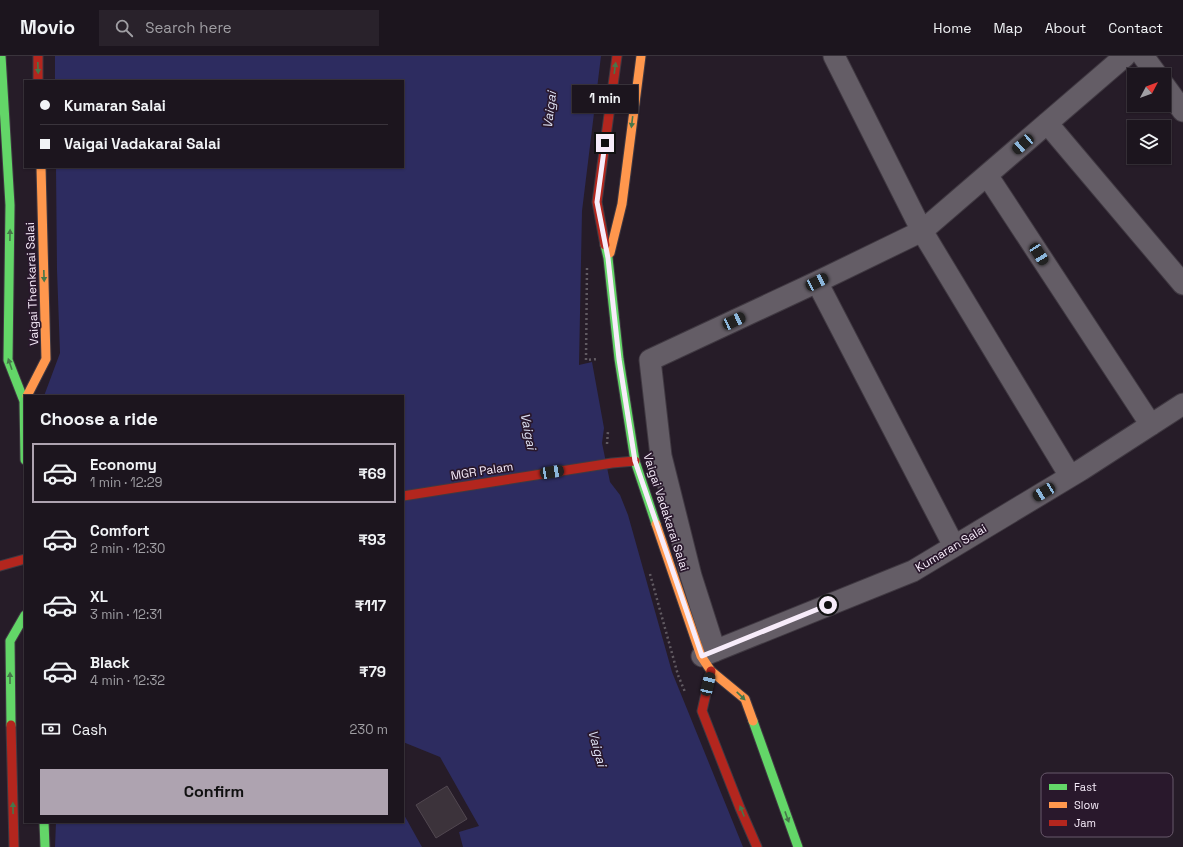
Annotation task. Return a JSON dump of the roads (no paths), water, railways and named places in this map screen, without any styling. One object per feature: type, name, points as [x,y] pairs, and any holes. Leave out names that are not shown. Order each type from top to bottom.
[{"type":"main road","name":"Vaigai Thenkarai Salai","points":[[1,56],[10,205],[8,360],[24,397]]},
{"type":"main road","points":[[38,56],[38,80]]},
{"type":"main road","name":"Vaigai Vadakarai Salai","points":[[617,56],[597,202],[612,283],[619,359],[635,461],[689,621],[709,660]]},
{"type":"main road","name":"Vaigai Vadakarai Salai","points":[[608,258],[622,204],[641,56]]},
{"type":"main road","name":"Vaigai Thenkarai Salai","points":[[27,395],[46,359],[41,168]]},
{"type":"main road","name":"MGR Palam","points":[[404,496],[612,463],[635,461]]},
{"type":"main road","points":[[0,566],[24,559]]},
{"type":"main road","points":[[14,847],[10,641],[24,617]]},
{"type":"main road","points":[[709,660],[702,710],[757,847]]},
{"type":"main road","points":[[709,660],[745,699],[798,847]]},
{"type":"main road","points":[[44,823],[45,847]]},
{"type":"street","points":[[834,56],[922,231],[1070,476]]},
{"type":"street","points":[[709,660],[691,576],[661,456],[650,360],[922,231],[1125,56]]},
{"type":"street","points":[[1143,56],[1152,68]]},
{"type":"street","points":[[1171,95],[1183,111]]},
{"type":"street","points":[[1047,123],[1183,284]]},
{"type":"street","points":[[987,175],[1151,425]]},
{"type":"street","points":[[817,282],[954,546]]},
{"type":"street","name":"Kumaran Salai","points":[[709,660],[913,571],[1070,476],[1183,404]]},
{"type":"water","name":"Vaigai","points":[[55,56],[601,56],[582,211],[579,365],[592,362],[604,428],[602,443],[610,482],[620,495],[628,515],[672,672],[743,847],[463,847],[459,832],[479,826],[440,757],[404,742],[404,395],[44,395],[60,353],[57,270],[56,168],[404,168],[404,80],[55,80]]},
{"type":"water","points":[[404,815],[422,847],[55,847],[56,823],[404,823]]}]
